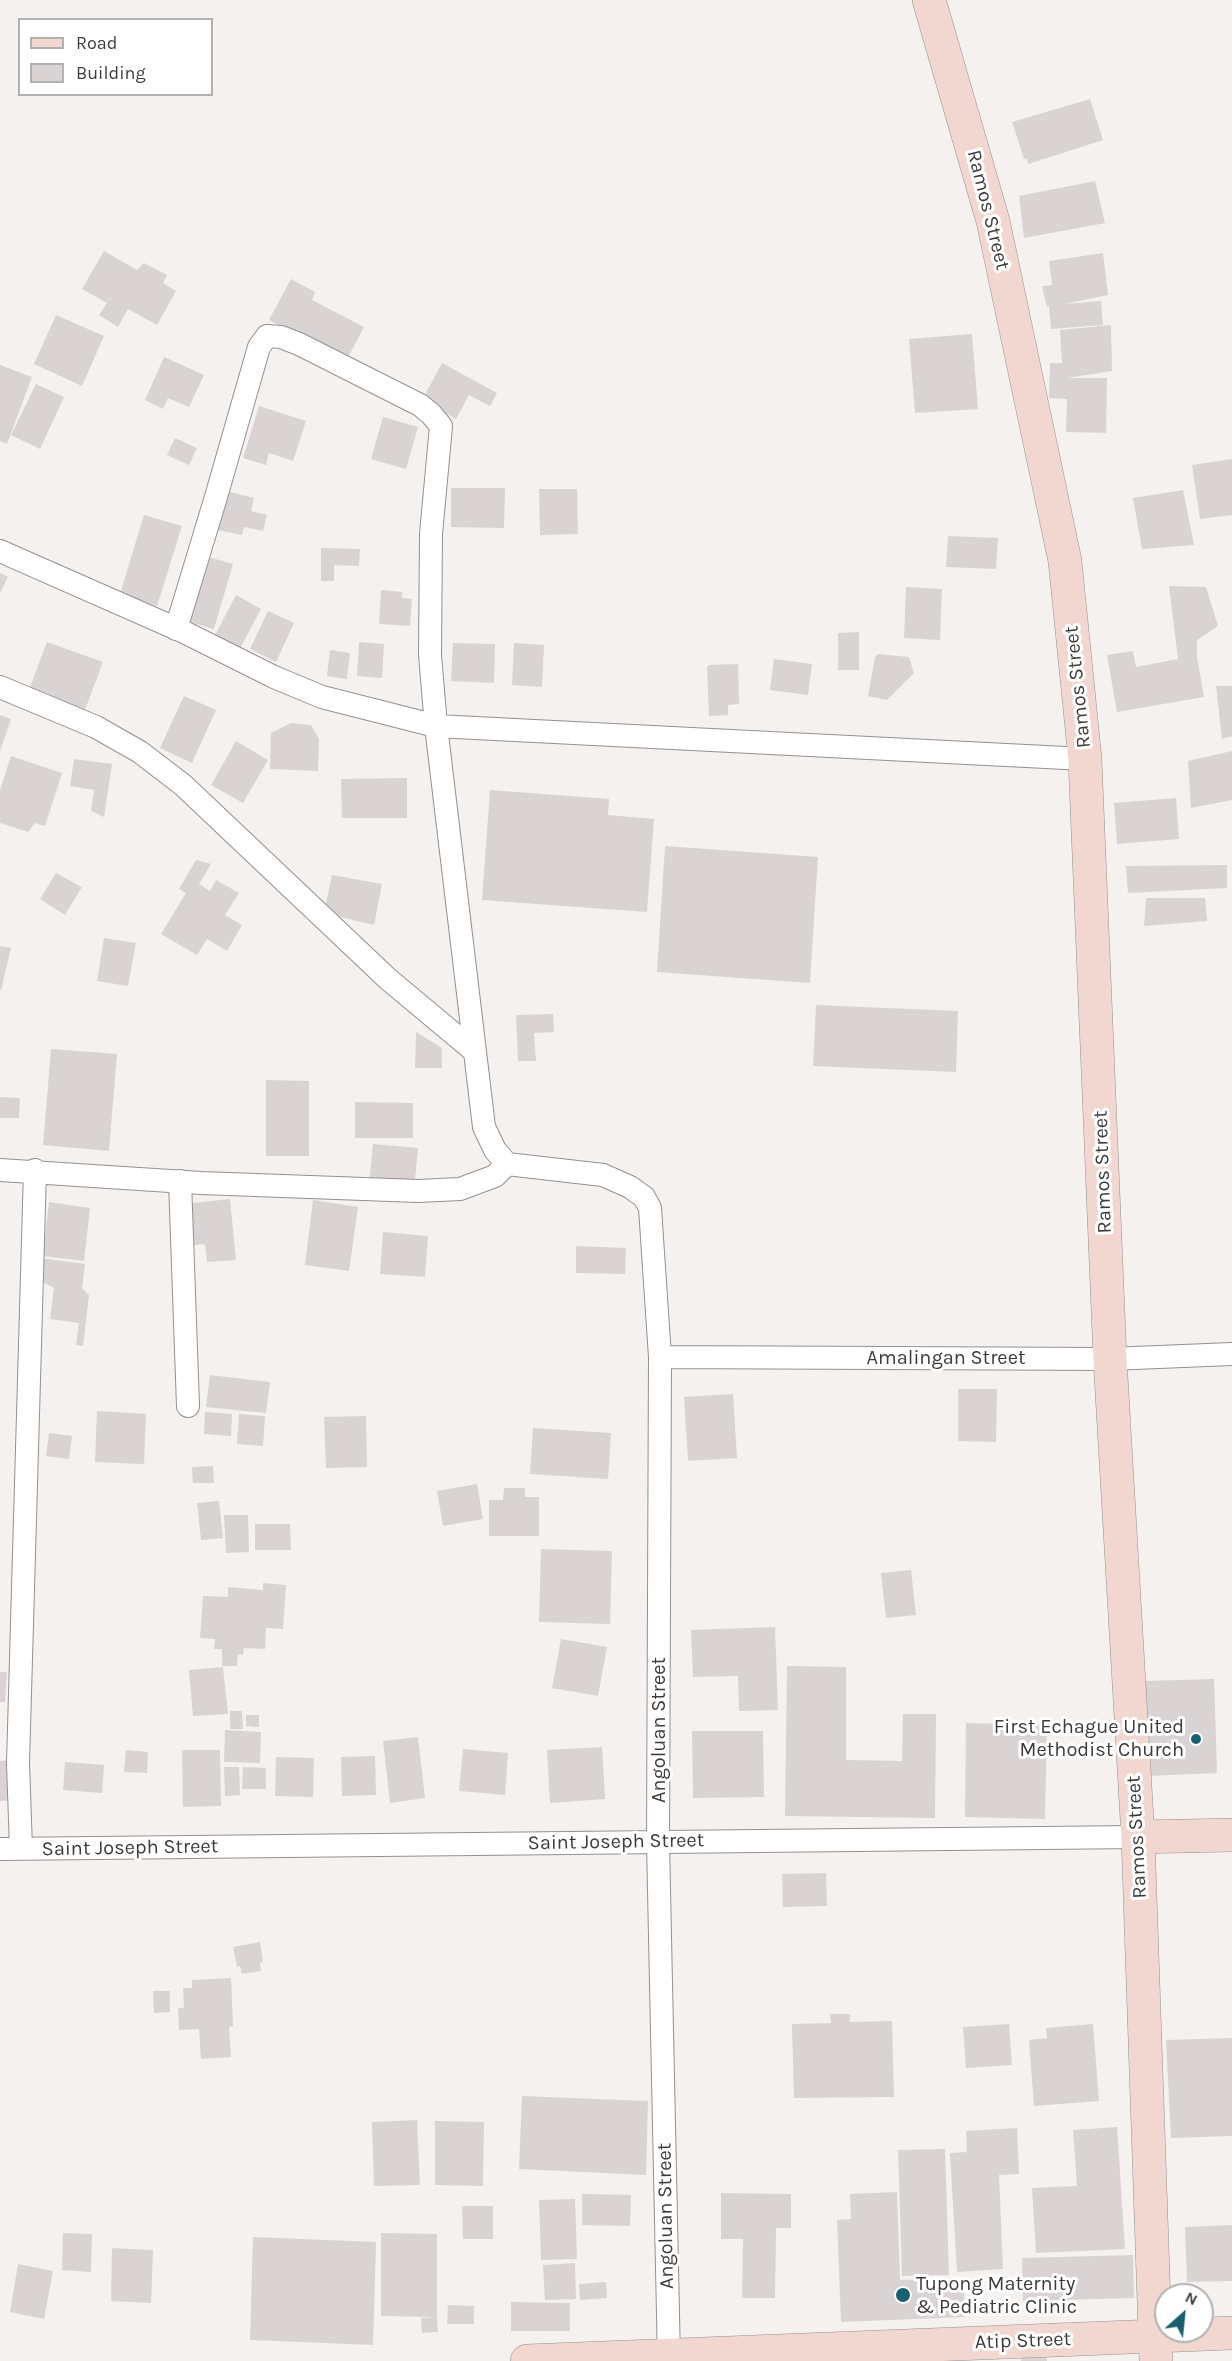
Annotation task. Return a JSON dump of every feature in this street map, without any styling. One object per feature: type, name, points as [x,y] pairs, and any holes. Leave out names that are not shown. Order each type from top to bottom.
[{"type":"main road","name":"Ramos Street","points":[[929,0],[993,221],[1062,550],[1086,759],[1110,1359],[1138,1837],[1155,2348]]},
{"type":"main road","name":"Saint Joseph Street","points":[[1138,1837],[1232,1835]]},
{"type":"main road","name":"Atip Street","points":[[527,2361],[1155,2348],[1232,2333]]},
{"type":"street","points":[[0,1170],[35,1170],[180,1181],[382,1190],[439,1190],[460,1189],[477,1184],[495,1176],[507,1164],[495,1150],[484,1127],[436,726],[430,655],[431,534],[441,426],[420,405],[281,337],[267,336],[259,347],[176,629]]},
{"type":"street","points":[[0,551],[322,697],[436,726],[1086,759]]},
{"type":"street","points":[[0,687],[96,727],[140,752],[183,785],[388,979],[473,1050]]},
{"type":"street","name":"Angoluan Street","points":[[507,1164],[603,1175],[630,1187],[644,1197],[650,1208],[660,1357],[658,1842],[669,2359]]},
{"type":"street","points":[[10,1849],[18,1762],[35,1170]]},
{"type":"street","points":[[180,1181],[188,1406]]},
{"type":"street","name":"Amalingan Street","points":[[660,1357],[1110,1359],[1232,1354]]},
{"type":"street","name":"Saint Joseph Street","points":[[10,1849],[1138,1837]]},
{"type":"building","points":[[1090,99],[1103,140],[1028,164],[1027,158],[1024,159],[1012,122]]},
{"type":"building","points":[[1095,181],[1105,223],[1024,238],[1019,196]]},
{"type":"building","points":[[104,251],[137,270],[144,263],[167,275],[163,283],[176,291],[157,325],[128,309],[118,327],[99,315],[107,303],[82,289]]},
{"type":"building","points":[[1103,253],[1108,295],[1064,304],[1101,301],[1103,325],[1051,329],[1049,306],[1047,307],[1042,286],[1052,285],[1049,261]]},
{"type":"building","points":[[291,279],[315,292],[312,300],[364,327],[346,361],[269,320]]},
{"type":"building","points":[[56,315],[104,336],[82,386],[34,364]]},
{"type":"building","points":[[1111,325],[1112,371],[1067,378],[1107,378],[1106,433],[1066,432],[1067,399],[1049,398],[1050,363],[1062,363],[1060,330]]},
{"type":"building","points":[[972,334],[978,409],[915,413],[909,339]]},
{"type":"building","points":[[164,357],[204,375],[189,407],[168,398],[163,409],[145,400]]},
{"type":"building","points":[[442,363],[497,393],[490,406],[469,395],[456,419],[422,400]]},
{"type":"building","points":[[0,365],[32,377],[7,444],[0,441]]},
{"type":"building","points":[[36,384],[64,397],[40,449],[11,435]]},
{"type":"building","points":[[259,406],[306,421],[293,461],[269,453],[266,465],[243,458]]},
{"type":"building","points":[[383,417],[418,427],[406,469],[371,459]]},
{"type":"building","points":[[175,438],[197,448],[189,465],[167,455]]},
{"type":"building","points":[[1232,459],[1232,515],[1200,519],[1192,465]]},
{"type":"building","points":[[451,488],[505,488],[504,528],[451,527]]},
{"type":"building","points":[[539,489],[577,489],[578,534],[540,535]]},
{"type":"building","points":[[1183,490],[1194,545],[1142,549],[1133,498]]},
{"type":"building","points":[[226,491],[254,498],[251,511],[267,515],[263,531],[244,527],[242,535],[217,530]]},
{"type":"building","points":[[144,515],[182,526],[157,606],[120,594]]},
{"type":"building","points":[[948,536],[998,538],[996,569],[946,567]]},
{"type":"building","points":[[321,548],[360,549],[359,566],[334,565],[334,581],[321,581]]},
{"type":"building","points":[[205,556],[233,564],[214,629],[186,621]]},
{"type":"building","points":[[0,573],[8,577],[0,593]]},
{"type":"building","points":[[1169,586],[1206,587],[1218,626],[1197,640],[1197,657],[1204,697],[1117,712],[1107,655],[1133,651],[1136,667],[1178,659]]},
{"type":"building","points":[[906,587],[942,589],[940,640],[904,638]]},
{"type":"building","points":[[381,590],[402,592],[402,598],[412,599],[410,626],[379,624]]},
{"type":"building","points":[[236,595],[261,609],[238,652],[213,639]]},
{"type":"building","points":[[268,611],[294,623],[276,662],[250,649]]},
{"type":"building","points":[[859,632],[859,670],[838,670],[838,633]]},
{"type":"building","points":[[47,642],[103,662],[83,715],[27,695]]},
{"type":"building","points":[[359,642],[384,644],[382,678],[357,676]]},
{"type":"building","points":[[453,643],[495,644],[494,683],[451,681]]},
{"type":"building","points":[[514,643],[544,645],[542,687],[512,685]]},
{"type":"building","points":[[330,650],[350,653],[347,679],[327,676]]},
{"type":"building","points":[[878,654],[909,657],[914,673],[887,700],[868,696],[875,657]]},
{"type":"building","points":[[774,659],[812,664],[808,695],[770,690]]},
{"type":"building","points":[[738,664],[739,704],[728,705],[728,715],[709,716],[707,667]]},
{"type":"building","points":[[1216,686],[1232,686],[1232,736],[1222,739]]},
{"type":"building","points":[[184,696],[216,710],[192,763],[160,748]]},
{"type":"building","points":[[0,715],[11,719],[0,751]]},
{"type":"building","points":[[291,723],[311,725],[319,739],[318,771],[270,769],[271,733]]},
{"type":"building","points":[[236,741],[268,760],[243,803],[211,785]]},
{"type":"building","points":[[1232,751],[1232,800],[1191,808],[1188,761]]},
{"type":"building","points":[[11,756],[62,773],[45,826],[35,823],[28,832],[0,823],[0,790]]},
{"type":"building","points":[[74,759],[112,764],[104,817],[91,811],[94,790],[70,786]]},
{"type":"building","points":[[407,778],[407,818],[342,818],[341,779]]},
{"type":"building","points":[[490,790],[609,799],[608,815],[654,819],[647,912],[482,900]]},
{"type":"building","points":[[1176,798],[1179,839],[1117,844],[1114,803]]},
{"type":"building","points":[[665,846],[818,857],[810,983],[657,972]]},
{"type":"building","points":[[196,860],[211,864],[199,884],[210,891],[216,880],[239,893],[225,915],[242,925],[227,951],[207,939],[197,955],[161,934],[186,893],[179,889]]},
{"type":"building","points":[[1227,865],[1227,888],[1128,893],[1126,866]]},
{"type":"building","points":[[56,873],[82,887],[65,915],[40,899]]},
{"type":"building","points":[[332,875],[382,884],[374,925],[324,913]]},
{"type":"building","points":[[1146,898],[1205,898],[1207,921],[1144,926]]},
{"type":"building","points":[[104,938],[136,943],[128,986],[97,981]]},
{"type":"building","points":[[0,946],[11,948],[1,990],[0,989]]},
{"type":"building","points":[[816,1005],[958,1011],[956,1072],[813,1066]]},
{"type":"building","points":[[553,1014],[554,1032],[534,1033],[536,1061],[518,1061],[516,1015]]},
{"type":"building","points":[[416,1032],[442,1048],[442,1068],[415,1068]]},
{"type":"building","points":[[51,1049],[117,1054],[109,1151],[43,1145]]},
{"type":"building","points":[[266,1080],[309,1081],[309,1156],[266,1156]]},
{"type":"building","points":[[0,1097],[20,1098],[19,1118],[0,1118]]},
{"type":"building","points":[[355,1102],[413,1103],[413,1138],[355,1138]]},
{"type":"building","points":[[373,1144],[418,1148],[414,1189],[369,1185]]},
{"type":"building","points":[[230,1199],[236,1260],[207,1262],[205,1244],[185,1246],[183,1204]]},
{"type":"building","points":[[313,1200],[358,1207],[349,1271],[305,1265]]},
{"type":"building","points":[[49,1202],[90,1208],[84,1261],[43,1256]]},
{"type":"building","points":[[383,1232],[428,1236],[425,1277],[380,1274]]},
{"type":"building","points":[[576,1246],[626,1248],[625,1274],[576,1273]]},
{"type":"building","points":[[40,1258],[85,1264],[82,1288],[89,1295],[83,1346],[76,1345],[79,1323],[50,1319],[54,1288],[37,1279]]},
{"type":"building","points":[[210,1375],[270,1382],[266,1413],[206,1407]]},
{"type":"building","points":[[958,1389],[997,1389],[996,1442],[958,1441]]},
{"type":"building","points":[[733,1394],[737,1458],[688,1461],[684,1397]]},
{"type":"building","points":[[97,1411],[146,1414],[144,1464],[95,1462]]},
{"type":"building","points":[[205,1412],[232,1414],[231,1436],[204,1434]]},
{"type":"building","points":[[239,1414],[265,1416],[263,1446],[237,1444]]},
{"type":"building","points":[[366,1416],[367,1467],[326,1468],[324,1417]]},
{"type":"building","points":[[533,1428],[611,1433],[608,1479],[530,1474]]},
{"type":"building","points":[[49,1433],[72,1436],[69,1459],[46,1456]]},
{"type":"building","points":[[213,1466],[214,1483],[193,1483],[192,1467]]},
{"type":"building","points":[[477,1484],[483,1519],[443,1526],[437,1491]]},
{"type":"building","points":[[504,1488],[525,1488],[525,1497],[539,1497],[539,1536],[489,1536],[489,1500],[503,1500]]},
{"type":"building","points":[[219,1501],[223,1538],[201,1540],[197,1503]]},
{"type":"building","points":[[224,1515],[248,1515],[249,1552],[226,1553]]},
{"type":"building","points":[[255,1524],[290,1524],[291,1550],[255,1550]]},
{"type":"building","points":[[541,1549],[612,1551],[610,1624],[539,1622]]},
{"type":"building","points":[[911,1570],[916,1615],[886,1618],[881,1573]]},
{"type":"building","points":[[263,1583],[286,1585],[283,1629],[266,1628],[265,1649],[244,1648],[243,1655],[238,1654],[237,1666],[222,1666],[222,1649],[214,1649],[215,1639],[200,1638],[203,1596],[228,1597],[228,1587],[263,1590]]},
{"type":"building","points":[[775,1627],[778,1710],[739,1711],[738,1676],[693,1677],[691,1630]]},
{"type":"building","points":[[561,1639],[607,1647],[598,1696],[552,1688]]},
{"type":"building","points":[[787,1666],[846,1667],[846,1760],[902,1761],[903,1714],[936,1714],[935,1818],[785,1816]]},
{"type":"building","points":[[223,1667],[228,1714],[193,1716],[189,1670]]},
{"type":"building","points":[[0,1672],[7,1672],[5,1702],[0,1702]]},
{"type":"building","points":[[1214,1679],[1217,1773],[1148,1776],[1144,1681]]},
{"type":"building","points":[[230,1711],[242,1711],[243,1729],[230,1729]]},
{"type":"building","points":[[246,1715],[259,1715],[259,1727],[246,1726]]},
{"type":"building","points":[[966,1723],[1047,1725],[1045,1819],[965,1817]]},
{"type":"building","points":[[225,1730],[261,1732],[260,1763],[224,1762]]},
{"type":"building","points":[[692,1731],[763,1731],[764,1797],[693,1798]]},
{"type":"building","points":[[418,1737],[425,1798],[390,1803],[383,1741]]},
{"type":"building","points":[[602,1747],[605,1799],[550,1803],[547,1750]]},
{"type":"building","points":[[463,1749],[508,1753],[505,1795],[459,1791]]},
{"type":"building","points":[[126,1750],[148,1752],[147,1773],[124,1772]]},
{"type":"building","points":[[182,1750],[220,1750],[221,1806],[183,1807]]},
{"type":"building","points":[[375,1756],[376,1795],[342,1796],[341,1757]]},
{"type":"building","points":[[276,1757],[314,1758],[313,1797],[275,1796]]},
{"type":"building","points":[[12,1760],[15,1800],[0,1801],[0,1761]]},
{"type":"building","points":[[65,1762],[104,1765],[102,1793],[63,1790]]},
{"type":"building","points":[[224,1767],[239,1767],[240,1795],[225,1796]]},
{"type":"building","points":[[243,1767],[266,1768],[266,1789],[242,1789]]},
{"type":"building","points":[[826,1873],[827,1906],[783,1907],[782,1874]]},
{"type":"building","points":[[260,1942],[263,1962],[260,1963],[261,1971],[242,1974],[240,1966],[237,1967],[233,1947]]},
{"type":"building","points":[[231,1978],[233,2026],[229,2027],[231,2057],[201,2059],[199,2029],[179,2030],[178,2008],[184,2008],[183,1988],[192,1988],[192,1980]]},
{"type":"building","points":[[153,1991],[170,1991],[170,2012],[154,2013]]},
{"type":"building","points":[[830,2014],[850,2014],[850,2022],[892,2021],[894,2097],[794,2098],[792,2024],[831,2023]]},
{"type":"building","points":[[1009,2024],[1012,2065],[966,2068],[963,2027]]},
{"type":"building","points":[[1093,2024],[1099,2101],[1034,2106],[1029,2040],[1047,2038],[1046,2028]]},
{"type":"building","points":[[1232,2038],[1232,2136],[1171,2138],[1166,2040]]},
{"type":"building","points":[[522,2096],[648,2101],[646,2175],[519,2169]]},
{"type":"building","points":[[417,2120],[420,2185],[374,2186],[372,2122]]},
{"type":"building","points":[[435,2121],[484,2122],[483,2186],[435,2185]]},
{"type":"building","points":[[1117,2127],[1125,2249],[1036,2253],[1032,2188],[1077,2186],[1073,2130]]},
{"type":"building","points":[[1017,2128],[1019,2174],[999,2175],[1003,2269],[957,2272],[950,2153],[967,2152],[966,2131]]},
{"type":"building","points":[[945,2149],[949,2275],[902,2276],[898,2150]]},
{"type":"building","points":[[897,2192],[900,2280],[947,2278],[947,2289],[964,2292],[965,2317],[841,2322],[837,2220],[851,2219],[850,2194]]},
{"type":"building","points":[[721,2193],[791,2194],[791,2228],[776,2228],[775,2298],[742,2298],[743,2239],[721,2239]]},
{"type":"building","points":[[582,2194],[631,2195],[630,2226],[582,2225]]},
{"type":"building","points":[[575,2199],[577,2259],[541,2260],[539,2200]]},
{"type":"building","points":[[462,2206],[493,2206],[493,2239],[463,2239]]},
{"type":"building","points":[[1232,2225],[1232,2281],[1187,2282],[1185,2227]]},
{"type":"building","points":[[63,2233],[92,2234],[91,2272],[62,2270]]},
{"type":"building","points":[[381,2233],[437,2234],[437,2317],[381,2316]]},
{"type":"building","points":[[253,2237],[376,2242],[373,2345],[250,2340]]},
{"type":"building","points":[[112,2248],[153,2250],[151,2303],[111,2301]]},
{"type":"building","points":[[1133,2255],[1134,2298],[1023,2301],[1022,2258]]},
{"type":"building","points":[[575,2263],[576,2299],[545,2300],[543,2265]]},
{"type":"building","points":[[18,2264],[53,2271],[44,2319],[10,2312]]},
{"type":"building","points":[[606,2282],[607,2298],[580,2300],[579,2284]]},
{"type":"building","points":[[511,2302],[570,2303],[570,2331],[511,2331]]},
{"type":"building","points":[[448,2305],[474,2306],[474,2324],[447,2324]]},
{"type":"building","points":[[437,2317],[438,2332],[422,2333],[421,2318]]},
{"type":"building","points":[[1046,2345],[1047,2361],[1021,2361],[1020,2346]]},
{"type":"place","name":"First Echague United Methodist Church","points":[[1196,1739]]},
{"type":"place","name":"Tupong Maternity & Pediatric Clinic","points":[[903,2295]]}]
